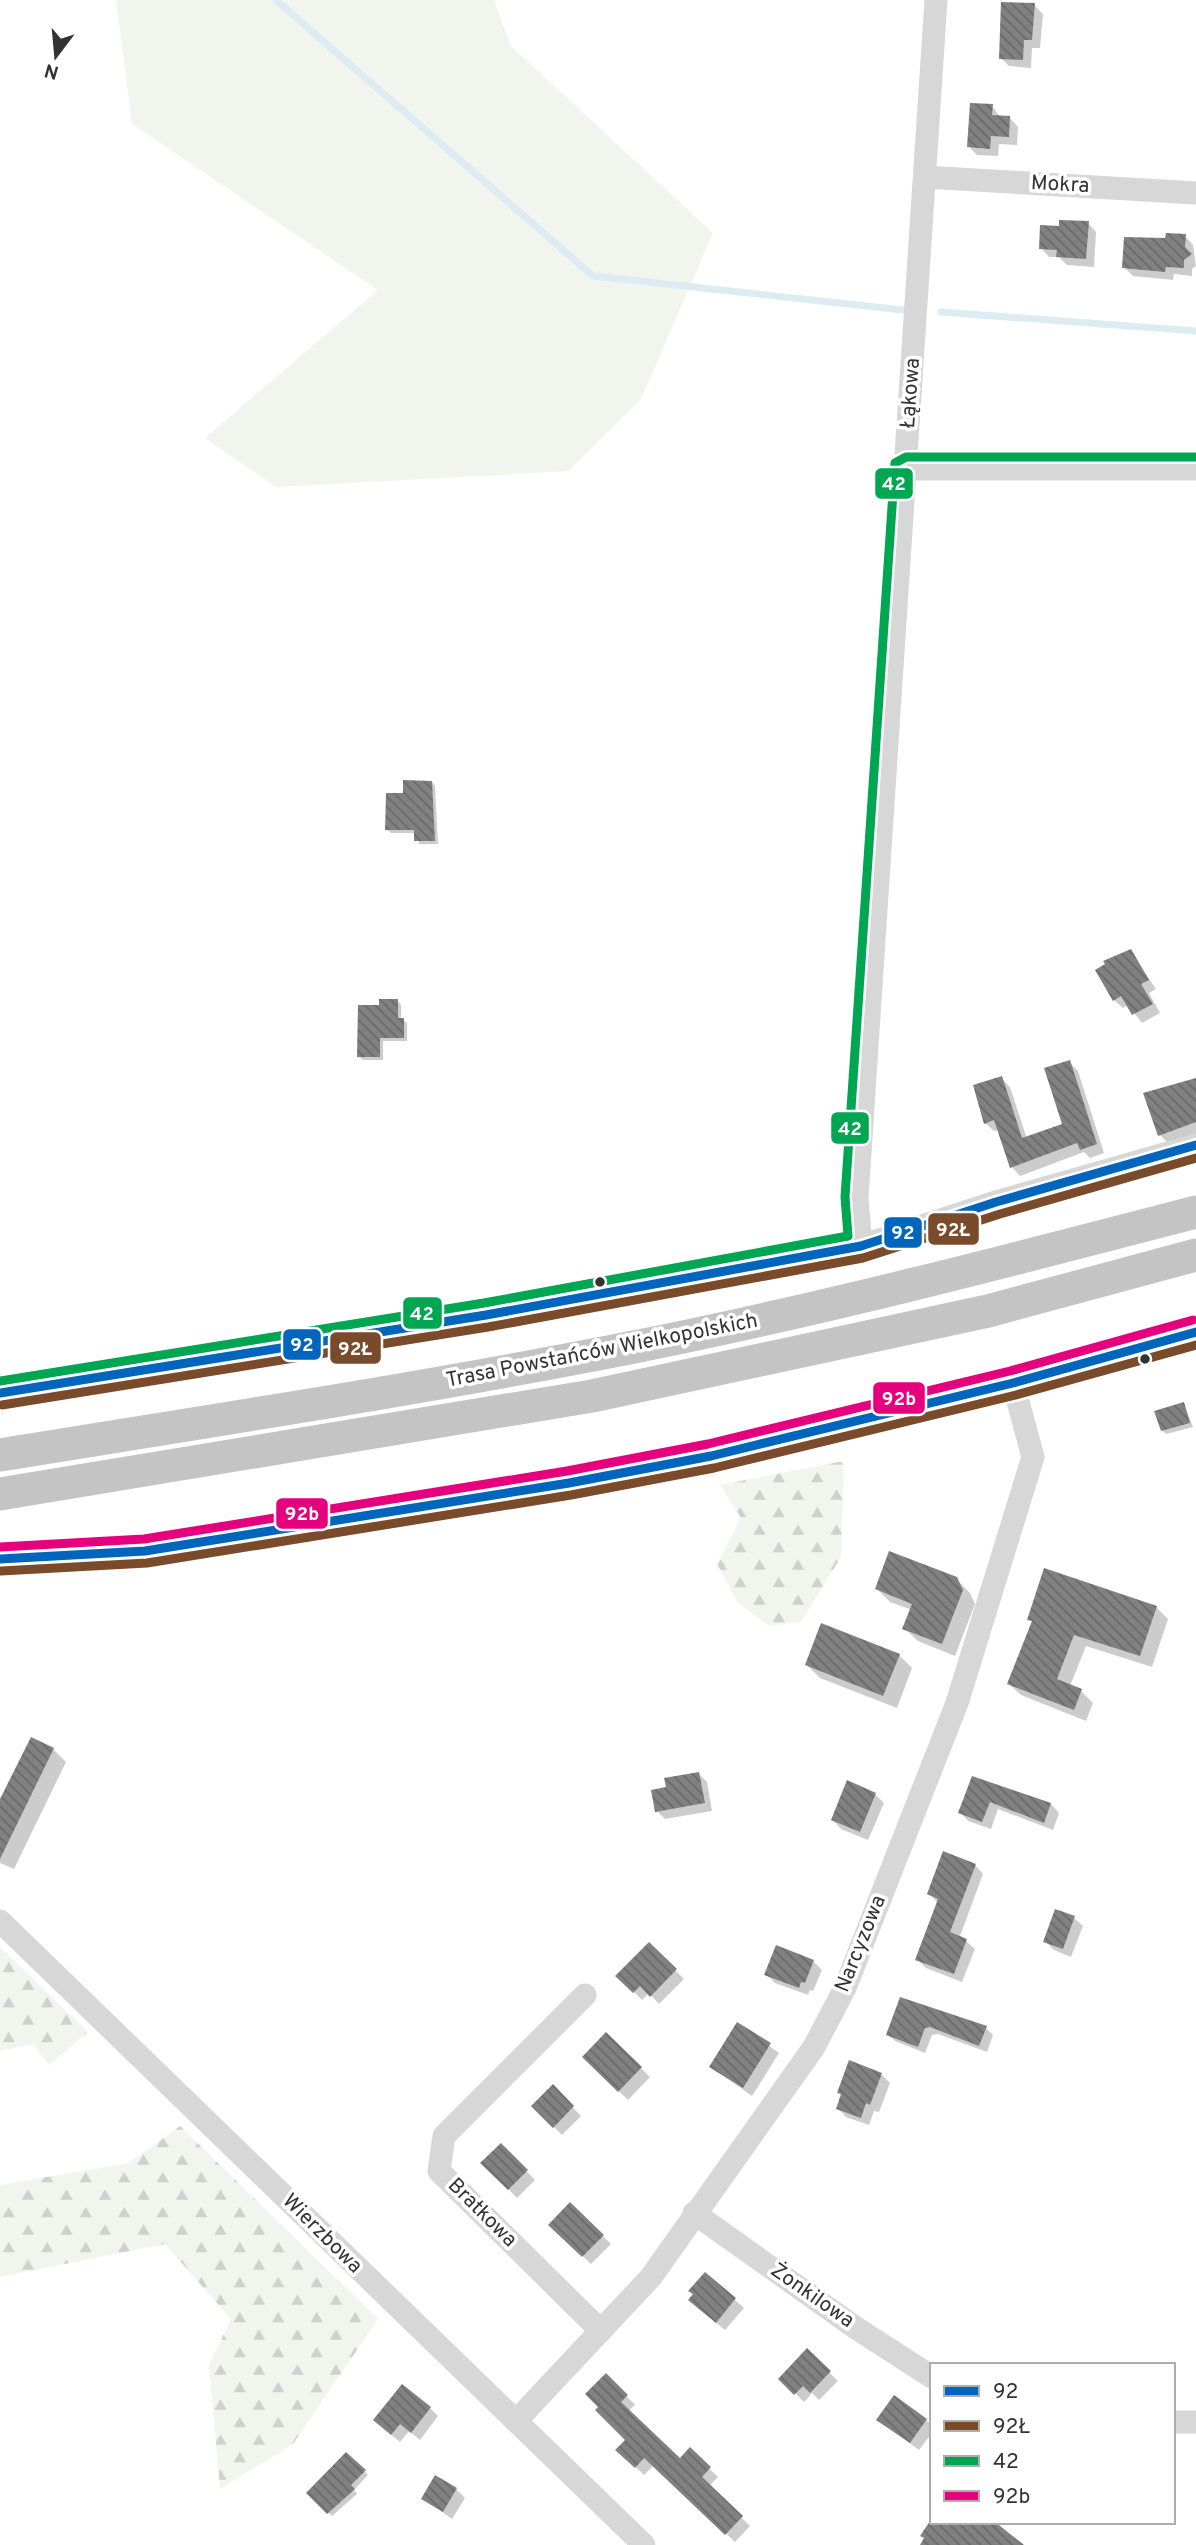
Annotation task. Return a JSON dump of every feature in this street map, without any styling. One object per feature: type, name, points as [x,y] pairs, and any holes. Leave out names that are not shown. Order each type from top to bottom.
[{"type":"highway","name":"Trasa Powstańców Wielkopolskich","points":[[0,1455],[409,1389],[632,1347],[911,1287],[1196,1212]]},
{"type":"highway","name":"Trasa Powstańców Wielkopolskich","points":[[0,1494],[257,1454],[592,1396],[988,1311],[1196,1255]]},
{"type":"street","name":"Łąkowa","points":[[862,1246],[857,1198],[936,0]]},
{"type":"street","name":"Mokra","points":[[925,177],[1196,193]]},
{"type":"street","points":[[906,469],[1196,469]]},
{"type":"street","points":[[0,1393],[486,1315],[862,1246],[996,1202],[1196,1145]]},
{"type":"street","points":[[0,1559],[145,1551],[569,1483],[711,1456],[1013,1383],[1196,1332]]},
{"type":"street","name":"Narcyzowa","points":[[516,2421],[651,2277],[814,2047],[845,1988],[957,1703],[1033,1457],[1013,1383]]},
{"type":"street","name":"Wierzbowa","points":[[0,1922],[644,2545]]},
{"type":"street","name":"Bratkowa","points":[[585,1995],[444,2136],[439,2171],[600,2331]]},
{"type":"street","name":"Żonkilowa","points":[[694,2213],[930,2376]]},
{"type":"street","points":[[1175,2422],[1196,2422]]},
{"type":"green space","points":[[116,0],[494,0],[511,46],[713,233],[641,399],[568,471],[276,487],[205,438],[378,290],[132,124]]},
{"type":"green space","points":[[844,1461],[841,1557],[801,1622],[769,1626],[737,1602],[717,1564],[741,1518],[720,1485]]},
{"type":"green space","points":[[0,1947],[88,2032],[49,2065],[33,2044],[0,2051]]},
{"type":"green space","points":[[180,2126],[378,2319],[293,2444],[220,2489],[209,2365],[231,2319],[165,2244],[0,2277],[0,2185],[129,2163]]},
{"type":"building","points":[[1001,2],[1035,3],[1032,40],[1024,40],[1023,60],[999,59]]},
{"type":"building","points":[[970,103],[993,104],[992,115],[1010,116],[1009,137],[991,136],[990,149],[967,147]]},
{"type":"building","points":[[1059,220],[1089,221],[1086,259],[1056,257],[1057,250],[1039,249],[1040,225],[1059,226]]},
{"type":"building","points":[[1166,233],[1186,234],[1185,247],[1192,254],[1184,260],[1184,268],[1166,267],[1165,272],[1122,268],[1124,237],[1165,238]]},
{"type":"building","points":[[403,780],[432,781],[435,841],[414,841],[414,830],[385,830],[386,793],[403,793]]},
{"type":"building","points":[[1131,949],[1149,980],[1141,984],[1153,1004],[1132,1015],[1121,996],[1113,1001],[1095,970],[1105,964],[1103,961]]},
{"type":"building","points":[[379,999],[398,999],[398,1018],[404,1018],[404,1038],[380,1038],[380,1057],[357,1057],[358,1005],[379,1005]]},
{"type":"building","points":[[1070,1060],[1097,1144],[1080,1150],[1077,1143],[1010,1168],[994,1120],[984,1124],[973,1085],[1002,1076],[1022,1138],[1062,1124],[1044,1068]]},
{"type":"building","points":[[1196,1078],[1196,1122],[1158,1136],[1143,1093]]},
{"type":"building","points":[[1184,1402],[1190,1423],[1161,1431],[1154,1411]]},
{"type":"building","points":[[889,1551],[957,1577],[963,1590],[942,1644],[902,1629],[912,1604],[875,1589]]},
{"type":"building","points":[[1044,1568],[1157,1606],[1140,1656],[1074,1635],[1057,1679],[1082,1689],[1074,1710],[1007,1684],[1032,1621],[1027,1620]]},
{"type":"building","points":[[821,1623],[900,1654],[883,1696],[805,1665]]},
{"type":"building","points":[[31,1737],[54,1748],[0,1859],[0,1799]]},
{"type":"building","points":[[699,1772],[705,1803],[655,1812],[651,1790],[666,1787],[664,1778]]},
{"type":"building","points":[[972,1776],[1051,1803],[1044,1823],[990,1802],[982,1822],[958,1813]]},
{"type":"building","points":[[847,1780],[876,1793],[860,1832],[831,1820]]},
{"type":"building","points":[[943,1851],[976,1864],[950,1932],[967,1939],[954,1974],[915,1960],[938,1899],[927,1894]]},
{"type":"building","points":[[1055,1909],[1075,1916],[1063,1949],[1043,1942]]},
{"type":"building","points":[[649,1942],[677,1969],[650,1997],[640,1986],[633,1993],[615,1976]]},
{"type":"building","points":[[776,1945],[814,1960],[805,1983],[801,1982],[799,1988],[764,1975]]},
{"type":"building","points":[[900,1997],[987,2026],[979,2046],[930,2027],[925,2028],[918,2047],[886,2035]]},
{"type":"building","points":[[737,2022],[771,2043],[743,2088],[709,2067]]},
{"type":"building","points":[[606,2032],[642,2067],[618,2092],[582,2057]]},
{"type":"building","points":[[849,2060],[882,2073],[870,2105],[866,2103],[861,2118],[836,2109],[841,2094],[837,2093]]},
{"type":"building","points":[[553,2084],[574,2106],[553,2128],[531,2106]]},
{"type":"building","points":[[501,2143],[528,2170],[508,2190],[480,2163]]},
{"type":"building","points":[[570,2202],[604,2235],[582,2257],[548,2225]]},
{"type":"building","points":[[705,2272],[736,2298],[716,2323],[688,2300],[693,2294],[688,2291]]},
{"type":"building","points":[[807,2348],[831,2371],[810,2393],[803,2386],[794,2395],[778,2379]]},
{"type":"building","points":[[606,2373],[628,2395],[621,2402],[680,2458],[690,2447],[711,2467],[702,2477],[743,2516],[725,2535],[644,2458],[635,2468],[615,2450],[625,2440],[595,2410],[598,2407],[585,2394]]},
{"type":"building","points":[[402,2384],[431,2407],[411,2433],[400,2424],[391,2435],[373,2420]]},
{"type":"building","points":[[894,2395],[927,2419],[910,2443],[876,2420]]},
{"type":"building","points":[[346,2452],[366,2470],[351,2485],[355,2489],[327,2514],[306,2493]]},
{"type":"building","points":[[435,2475],[457,2488],[443,2512],[421,2499]]},
{"type":"building","points":[[930,2521],[930,2524],[998,2524],[1024,2545],[920,2545],[924,2538],[920,2536]]},
{"type":"waterway","points":[[276,0],[593,276],[903,310]]},
{"type":"waterway","points":[[941,312],[1196,331]]},
{"type":"transit line","name":"42","points":[[0,1381],[484,1303],[848,1236],[845,1197],[895,463],[906,457],[1196,457]]},
{"type":"transit line","name":"92","points":[[0,1393],[486,1315],[861,1246],[996,1202],[1196,1145]]},
{"type":"transit line","name":"92Ł","points":[[2,1405],[488,1327],[863,1258],[1000,1214],[1196,1158]]},
{"type":"transit line","name":"92b","points":[[0,1547],[144,1539],[567,1471],[708,1444],[1010,1371],[1193,1320]]},
{"type":"transit line","name":"92","points":[[0,1559],[145,1551],[569,1483],[711,1456],[1013,1383],[1196,1332]]},
{"type":"transit line","name":"92Ł","points":[[1,1571],[147,1563],[571,1495],[714,1468],[1016,1395],[1196,1345]]}]
